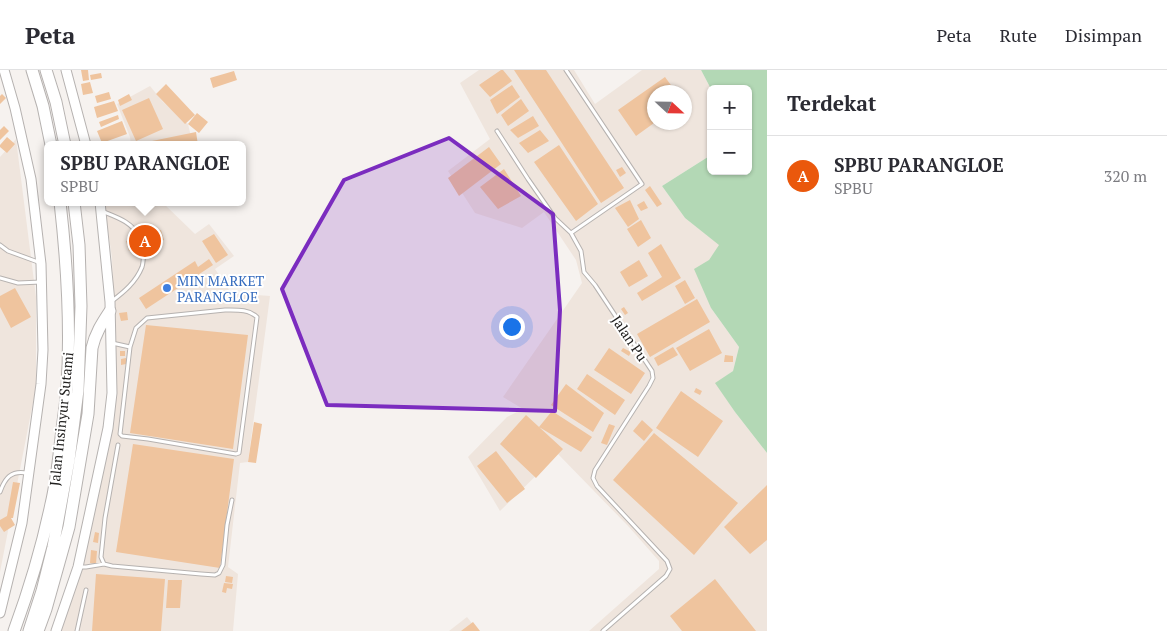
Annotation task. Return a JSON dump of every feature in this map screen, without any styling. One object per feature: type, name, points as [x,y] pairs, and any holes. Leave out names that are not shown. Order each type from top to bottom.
[{"type":"highway","points":[[32,70],[43,106],[50,141]]},
{"type":"highway","points":[[46,70],[56,102],[64,141]]},
{"type":"highway","name":"Jalan Insinyur Sutami","points":[[14,631],[51,503],[67,387],[68,304],[65,240],[61,206]]},
{"type":"highway","name":"Jalan Insinyur Sutami","points":[[28,631],[42,591],[53,547],[69,460],[78,390],[82,306],[79,245],[74,206]]},
{"type":"highway","points":[[38,631],[69,527],[88,414],[92,348],[96,333],[110,306]]},
{"type":"street","points":[[0,613],[3,589],[22,523],[40,384],[43,312],[41,264],[31,179],[4,70]]},
{"type":"street","points":[[66,70],[85,141]]},
{"type":"street","points":[[56,631],[78,567],[108,428],[112,393],[110,306],[100,206]]},
{"type":"lane","points":[[497,131],[555,218],[571,233],[642,184],[566,70]]},
{"type":"lane","points":[[100,206],[128,223],[140,237]]},
{"type":"lane","name":"Jalan Pu","points":[[571,233],[582,251],[584,272],[652,371],[653,378],[595,470],[593,478],[597,486],[667,561],[670,568],[666,576],[604,631]]},
{"type":"lane","points":[[0,246],[41,264]]},
{"type":"lane","points":[[110,306],[125,292],[137,275],[142,266],[144,246]]},
{"type":"lane","points":[[0,278],[18,282],[42,282]]},
{"type":"lane","points":[[225,310],[244,310],[257,317],[240,452],[236,454],[122,436],[120,434],[130,347],[136,328],[147,318],[225,310]]},
{"type":"lane","points":[[111,342],[130,347]]},
{"type":"lane","points":[[104,564],[101,557],[104,518],[118,445]]},
{"type":"lane","points":[[0,492],[4,481],[11,475],[20,472],[28,473]]},
{"type":"lane","points":[[78,567],[104,564],[215,575],[219,573],[223,565],[227,525],[232,500]]},
{"type":"lane","points":[[77,631],[86,590]]},
{"type":"highlighted area","points":[[449,138],[553,214],[560,310],[555,411],[327,405],[282,289],[344,180]]},
{"type":"shaded area","points":[[479,70],[574,70],[595,104],[642,70],[701,70],[709,85],[707,85],[707,158],[662,186],[685,218],[720,245],[709,260],[711,308],[739,347],[733,371],[716,383],[735,412],[767,453],[767,631],[589,631],[659,569],[659,561],[629,527],[558,454],[500,511],[468,457],[507,417],[523,409],[503,397],[582,283],[576,260],[544,212],[522,228],[475,213],[448,171],[490,139],[460,83]]},
{"type":"shaded area","points":[[150,86],[163,102],[188,124],[192,141],[130,141],[117,104]]},
{"type":"shaded area","points":[[16,139],[36,297],[36,387],[0,572],[0,157]]},
{"type":"shaded area","points":[[105,206],[166,206],[195,234],[209,224],[234,256],[215,269],[231,293],[270,296],[248,462],[240,463],[228,567],[238,574],[233,631],[61,631],[73,595],[116,393],[112,258]]},
{"type":"shaded area","points":[[467,617],[478,631],[449,631]]},
{"type":"green space","points":[[701,70],[767,70],[767,453],[715,383],[733,371],[739,347],[711,308],[694,269],[709,260],[719,245],[685,218],[662,186],[707,158],[707,175],[752,175],[752,85],[709,85]]},
{"type":"building","points":[[81,70],[88,70],[89,80],[83,81]]},
{"type":"building","points":[[501,70],[512,81],[490,97],[479,85]]},
{"type":"building","points":[[514,70],[546,70],[624,188],[601,203]]},
{"type":"building","points":[[234,71],[237,80],[213,88],[210,78]]},
{"type":"building","points":[[101,73],[102,78],[91,80],[90,75]]},
{"type":"building","points":[[665,77],[671,85],[654,85]]},
{"type":"building","points":[[90,82],[93,93],[83,95],[81,84]]},
{"type":"building","points":[[166,84],[195,115],[185,124],[156,94]]},
{"type":"building","points":[[512,85],[520,97],[497,114],[490,100]]},
{"type":"building","points":[[647,90],[647,128],[636,136],[618,110]]},
{"type":"building","points":[[109,92],[111,99],[97,103],[95,96]]},
{"type":"building","points":[[2,94],[6,98],[0,104],[0,96]]},
{"type":"building","points":[[129,94],[132,100],[120,106],[118,100]]},
{"type":"building","points":[[149,98],[163,129],[136,141],[122,110]]},
{"type":"building","points":[[521,99],[529,111],[508,126],[501,115]]},
{"type":"building","points":[[114,101],[118,111],[97,118],[94,107]]},
{"type":"building","points":[[197,113],[208,122],[199,133],[188,124]]},
{"type":"building","points":[[118,115],[119,119],[101,127],[99,122]]},
{"type":"building","points":[[533,116],[539,126],[518,138],[510,130]]},
{"type":"building","points":[[122,121],[127,134],[108,141],[101,141],[97,131]]},
{"type":"building","points":[[4,126],[9,131],[0,140],[0,130]]},
{"type":"building","points":[[540,130],[549,141],[528,153],[519,143]]},
{"type":"building","points":[[196,132],[197,141],[152,141]]},
{"type":"building","points":[[7,137],[15,144],[7,153],[0,145]]},
{"type":"building","points":[[559,145],[598,204],[576,221],[534,162]]},
{"type":"building","points":[[489,147],[501,164],[459,196],[448,178]]},
{"type":"building","points":[[622,167],[626,173],[620,177],[616,170]]},
{"type":"building","points":[[504,169],[521,196],[498,209],[480,187]]},
{"type":"building","points":[[650,186],[662,204],[657,207],[645,190]]},
{"type":"building","points":[[630,200],[639,219],[628,227],[615,208]]},
{"type":"building","points":[[644,201],[648,208],[641,211],[637,205]]},
{"type":"building","points":[[641,220],[651,238],[638,247],[627,229]]},
{"type":"building","points":[[161,230],[164,240],[129,251],[126,241]]},
{"type":"building","points":[[214,234],[228,255],[216,263],[202,241]]},
{"type":"building","points":[[661,244],[681,278],[642,301],[637,293],[662,277],[648,253]]},
{"type":"building","points":[[209,259],[213,265],[146,309],[139,298],[195,261],[198,267]]},
{"type":"building","points":[[639,260],[648,276],[629,287],[620,272]]},
{"type":"building","points":[[685,280],[695,298],[685,304],[675,286]]},
{"type":"building","points":[[15,288],[31,317],[11,328],[0,307],[0,296]]},
{"type":"building","points":[[697,299],[710,322],[650,357],[637,334]]},
{"type":"building","points":[[624,307],[628,313],[625,315],[621,309]]},
{"type":"building","points":[[127,312],[128,320],[121,321],[119,313]]},
{"type":"building","points":[[146,325],[248,335],[233,449],[130,433]]},
{"type":"building","points":[[709,329],[722,353],[690,371],[676,348]]},
{"type":"building","points":[[673,347],[678,355],[658,366],[654,358]]},
{"type":"building","points":[[609,348],[645,373],[631,394],[594,370]]},
{"type":"building","points":[[623,348],[631,352],[629,356],[621,351]]},
{"type":"building","points":[[120,351],[125,351],[125,356],[120,356]]},
{"type":"building","points":[[725,355],[733,356],[733,362],[724,362]]},
{"type":"building","points":[[126,358],[126,364],[121,365],[121,359]]},
{"type":"building","points":[[587,374],[625,400],[615,415],[577,389]]},
{"type":"building","points":[[566,384],[604,413],[593,432],[551,405]]},
{"type":"building","points":[[696,388],[702,391],[700,395],[694,392]]},
{"type":"building","points":[[681,391],[723,421],[698,457],[656,428]]},
{"type":"building","points":[[552,411],[592,437],[581,452],[539,427]]},
{"type":"building","points":[[526,415],[563,449],[536,478],[500,444]]},
{"type":"building","points":[[642,420],[653,430],[644,441],[633,431]]},
{"type":"building","points":[[254,422],[262,424],[256,463],[248,462]]},
{"type":"building","points":[[609,424],[615,426],[607,445],[601,443]]},
{"type":"building","points":[[654,433],[738,503],[694,555],[613,480]]},
{"type":"building","points":[[133,444],[234,459],[220,568],[116,552]]},
{"type":"building","points":[[496,451],[525,489],[507,503],[477,466]]},
{"type":"building","points":[[13,482],[20,483],[13,518],[11,518],[15,525],[4,532],[0,526],[0,520],[7,516]]},
{"type":"building","points":[[767,485],[767,540],[750,554],[724,527]]},
{"type":"building","points":[[95,532],[99,533],[98,543],[93,542]]},
{"type":"building","points":[[91,550],[97,551],[96,564],[90,563]]},
{"type":"building","points":[[96,574],[165,579],[161,631],[92,631]]},
{"type":"building","points":[[226,576],[233,577],[232,583],[225,582]]},
{"type":"building","points":[[715,579],[756,631],[682,631],[670,616]]},
{"type":"building","points":[[168,580],[182,580],[180,608],[166,608]]},
{"type":"building","points":[[224,583],[233,584],[232,589],[227,588],[226,593],[222,592]]},
{"type":"building","points":[[473,622],[480,631],[461,631]]},
{"type":"place","name":"SPBU PARANGLOE","points":[[145,241]]},
{"type":"place","name":"MIN MARKET PARANGLOE","points":[[167,288]]}]
